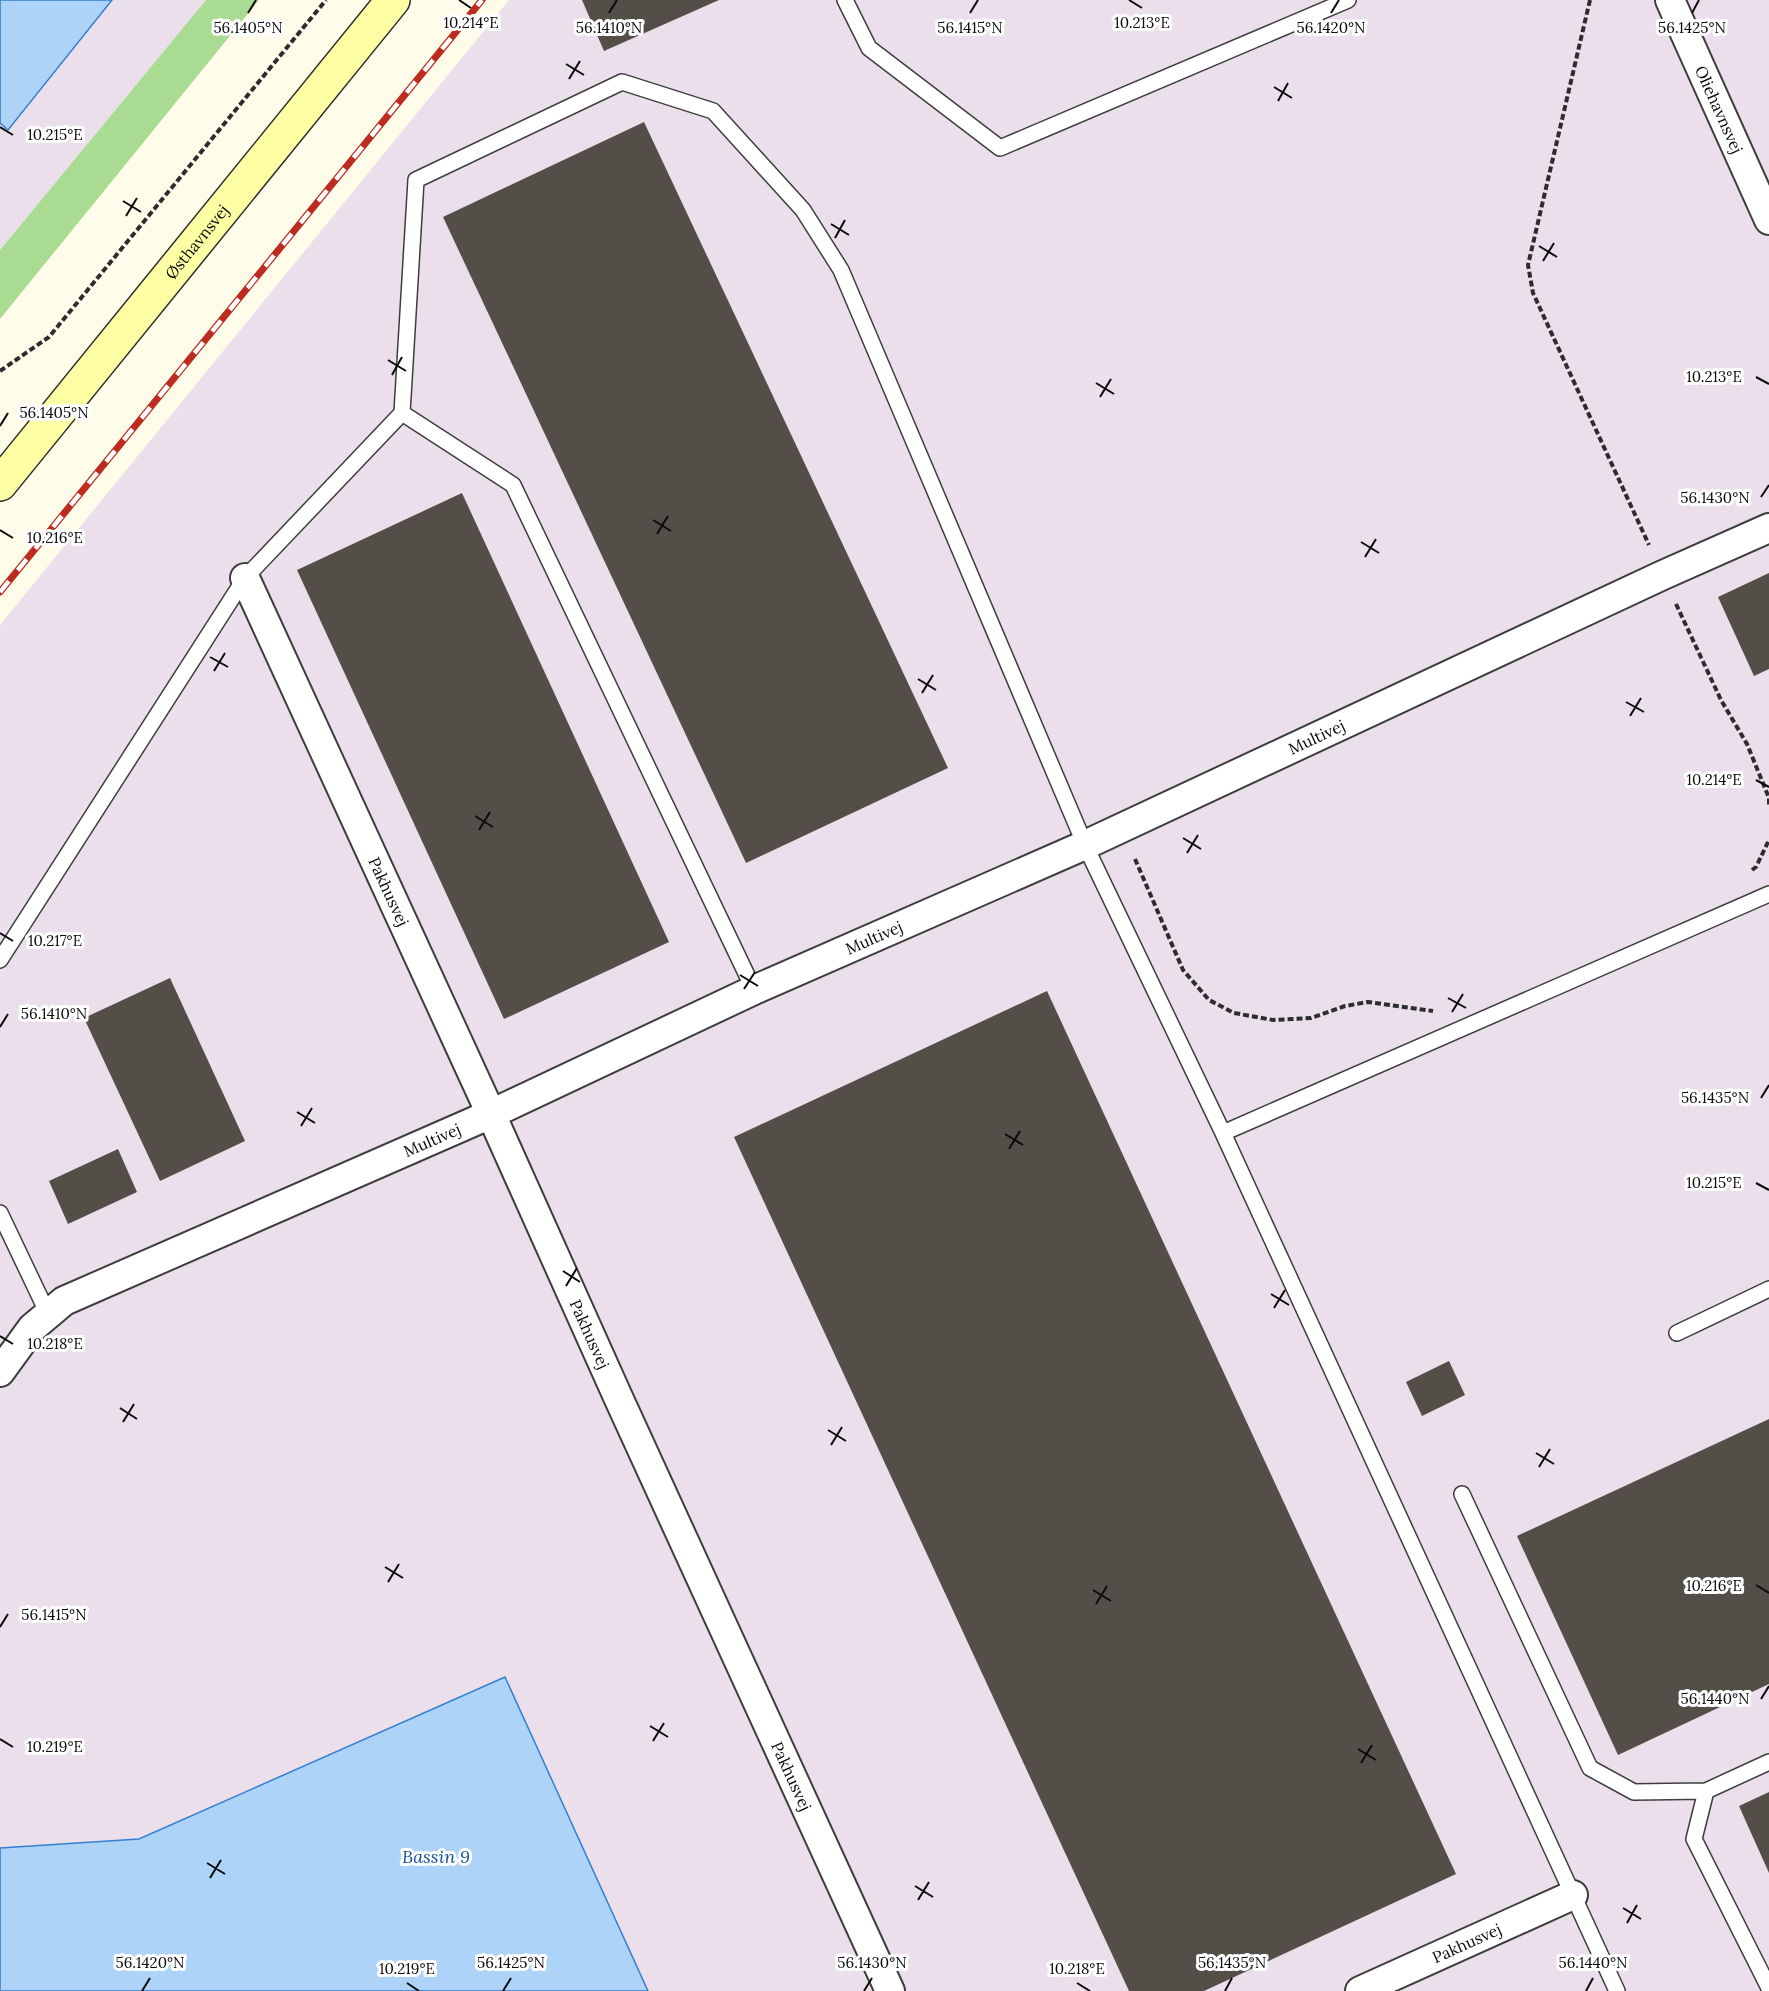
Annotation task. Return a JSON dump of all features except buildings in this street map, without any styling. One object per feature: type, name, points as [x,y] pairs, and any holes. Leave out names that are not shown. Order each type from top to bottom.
[{"type":"street","name":"Østhavnsvej","points":[[0,484],[393,0]]},
{"type":"street","name":"Oliehavnsvej","points":[[1672,1],[1769,220]]},
{"type":"street","name":"Multivej","points":[[0,1372],[32,1328],[64,1301],[491,1114],[754,990],[1085,845],[1663,574],[1769,528]]},
{"type":"street","name":"Pakhusvej","points":[[245,578],[890,1991]]},
{"type":"street","name":"Pakhusvej","points":[[1360,1991],[1573,1895]]},
{"type":"lane","points":[[846,0],[869,48],[1000,148],[1348,0]]},
{"type":"lane","points":[[0,960],[245,578],[402,412],[416,180],[622,82],[712,111],[803,210],[841,270],[1085,845],[1223,1133],[1617,1991]]},
{"type":"lane","points":[[402,412],[513,484],[754,990]]},
{"type":"lane","points":[[1223,1133],[1769,894]]},
{"type":"lane","points":[[0,1213],[48,1314]]},
{"type":"lane","points":[[1677,1334],[1769,1289]]},
{"type":"lane","points":[[1462,1494],[1590,1768],[1634,1792],[1706,1791],[1769,1762]]},
{"type":"lane","points":[[1706,1791],[1694,1839],[1769,1988]]},
{"type":"path","points":[[0,370],[49,337],[326,0]]},
{"type":"path","points":[[1590,0],[1528,265],[1533,293],[1721,700],[1747,744],[1769,798],[1769,806]]},
{"type":"path","points":[[1121,828],[1183,970],[1209,1000],[1234,1013],[1273,1020],[1311,1018],[1344,1006],[1368,1002],[1442,1011]]},
{"type":"path","points":[[1748,874],[1756,867],[1769,840]]},
{"type":"shaded area","points":[[0,0],[206,0],[0,250]]},
{"type":"shaded area","points":[[509,0],[1769,0],[1769,1991],[648,1991],[504,1678],[138,1839],[0,1848],[0,625]]},
{"type":"green space","points":[[206,0],[259,0],[0,319],[0,250]]},
{"type":"water","points":[[0,0],[112,0],[8,130],[0,123]]},
{"type":"water","name":"Bassin 9","points":[[505,1677],[648,1991],[0,1991],[0,1848],[139,1839]]},
{"type":"railway","points":[[0,592],[482,0]]}]
